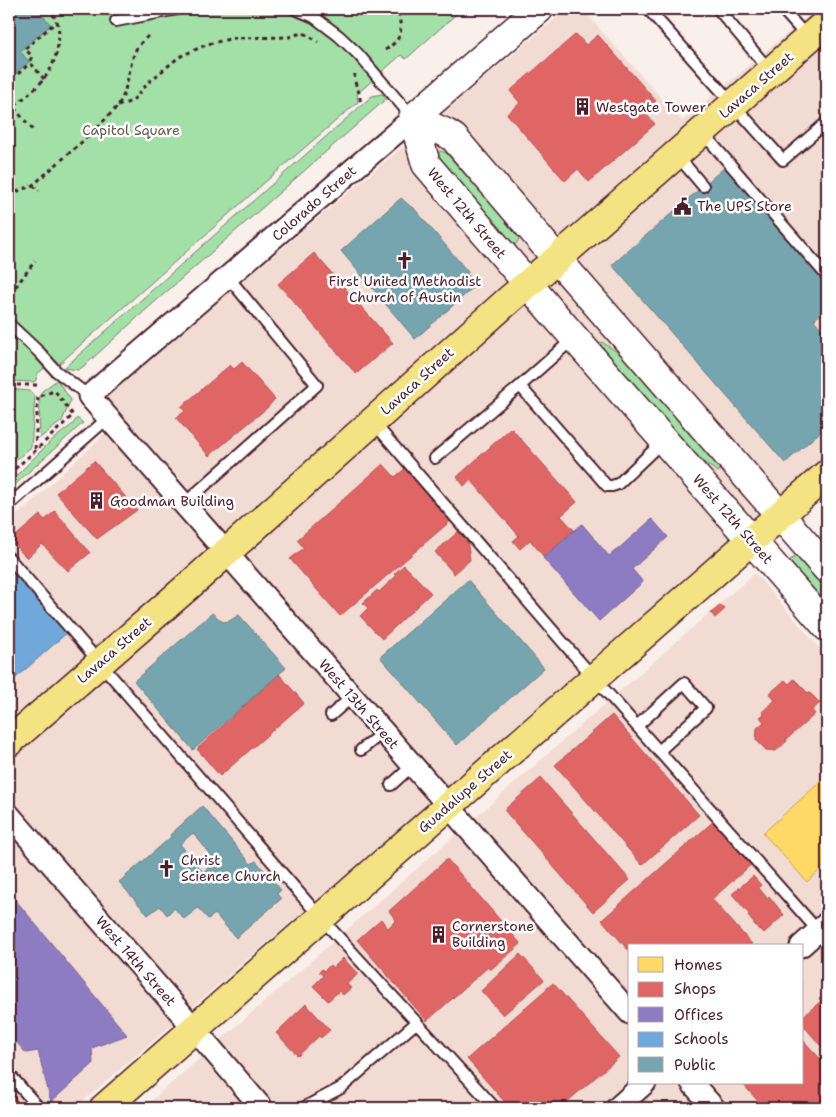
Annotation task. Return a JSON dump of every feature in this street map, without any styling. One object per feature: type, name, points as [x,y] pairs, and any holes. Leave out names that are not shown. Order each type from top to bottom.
[{"type":"main road","name":"Colorado Street","points":[[413,118],[539,9]]},
{"type":"main road","name":"Lavaca Street","points":[[9,742],[818,30]]},
{"type":"main road","points":[[413,118],[454,138],[827,569]]},
{"type":"main road","name":"West 12th Street","points":[[413,118],[426,164],[827,627]]},
{"type":"main road","name":"Guadalupe Street","points":[[104,1108],[827,474]]},
{"type":"street","name":"Colorado Street","points":[[89,396],[413,118]]},
{"type":"street","name":"West 13th Street","points":[[89,396],[628,1011]]},
{"type":"street","name":"West 14th Street","points":[[9,815],[262,1108]]},
{"type":"street","points":[[804,944],[824,932]]},
{"type":"street","points":[[617,1108],[644,1084]]},
{"type":"street","points":[[693,1084],[714,1108]]},
{"type":"lane","points":[[116,20],[178,9]]},
{"type":"lane","points":[[295,9],[314,17],[339,36],[358,54],[413,118]]},
{"type":"lane","points":[[648,9],[783,160],[827,122]]},
{"type":"lane","points":[[718,9],[770,72]]},
{"type":"lane","points":[[782,9],[818,30]]},
{"type":"lane","points":[[702,132],[827,276]]},
{"type":"lane","points":[[676,154],[703,186]]},
{"type":"lane","points":[[184,504],[317,385],[228,277]]},
{"type":"lane","points":[[9,324],[56,371],[89,396]]},
{"type":"lane","points":[[435,458],[575,338]]},
{"type":"lane","points":[[520,386],[607,486],[618,484],[664,440]]},
{"type":"lane","points":[[9,505],[108,418]]},
{"type":"lane","points":[[372,421],[594,678],[824,932]]},
{"type":"lane","points":[[9,558],[321,918],[494,1108]]},
{"type":"lane","points":[[637,726],[684,683],[706,708],[659,751]]},
{"type":"lane","points":[[331,715],[353,696]]},
{"type":"lane","points":[[361,750],[383,732]]},
{"type":"lane","points":[[391,785],[413,766]]},
{"type":"lane","points":[[303,1108],[341,1088],[416,1022]]},
{"type":"lane","points":[[9,1074],[39,1108]]},
{"type":"path","points":[[9,110],[44,78],[50,70],[56,54],[58,33],[57,21],[47,9]]},
{"type":"path","points":[[385,50],[398,41],[402,28],[397,9]]},
{"type":"path","points":[[18,74],[32,59],[32,56],[25,49],[57,21]]},
{"type":"path","points":[[118,106],[132,101],[150,80],[179,57],[208,44],[234,38],[306,34],[324,45]]},
{"type":"path","points":[[9,196],[33,185],[91,134],[118,106],[124,94],[137,47],[148,36]]},
{"type":"path","points":[[30,62],[44,78]]},
{"type":"path","points":[[356,71],[354,78],[360,95],[361,105]]},
{"type":"path","points":[[9,102],[34,131]]},
{"type":"path","points":[[33,185],[38,191]]},
{"type":"path","points":[[9,292],[35,260]]},
{"type":"path","points":[[9,385],[37,385]]},
{"type":"path","points":[[9,474],[35,451],[73,415],[55,391],[38,396],[35,451]]},
{"type":"shaded area","points":[[567,9],[582,9],[682,121],[817,9],[827,9],[827,460],[75,1108],[9,1108],[9,523],[124,416],[105,397]]},
{"type":"shaded area","points":[[755,573],[827,657],[827,1108],[143,1108]]},
{"type":"green space","name":"Capitol Square","points":[[37,9],[462,9],[406,59],[401,55],[357,94],[358,102],[58,365],[54,360],[37,374],[34,382],[9,381],[9,79],[29,62],[20,51],[51,25]]},
{"type":"green space","points":[[382,94],[386,99],[84,366],[78,370],[64,368],[372,96]]},
{"type":"green space","points":[[441,151],[446,153],[518,234],[519,239],[516,244],[511,245],[436,155]]},
{"type":"green space","points":[[602,342],[620,354],[639,371],[721,469],[718,472],[695,456],[596,346]]},
{"type":"green space","points":[[57,380],[71,400],[62,421],[40,438],[39,400],[42,391]]},
{"type":"green space","points":[[9,389],[30,391],[35,397],[31,447],[9,466],[9,449],[12,446],[9,442]]},
{"type":"green space","points":[[77,418],[83,423],[9,492],[9,483],[51,441],[73,424]]},
{"type":"green space","points":[[796,557],[800,559],[827,590],[827,610],[789,563],[791,559]]},
{"type":"building: Homes","points":[[827,776],[827,864],[807,882],[763,833]]},
{"type":"building: Shops","name":"Westgate Tower","points":[[576,34],[586,45],[598,35],[656,101],[644,112],[655,124],[589,182],[578,169],[565,181],[507,114],[520,103],[510,91]]},
{"type":"building: Shops","points":[[827,169],[827,187],[819,177]]},
{"type":"building: Shops","points":[[314,253],[393,343],[356,374],[278,284]]},
{"type":"building: Shops","points":[[242,362],[275,399],[267,408],[209,456],[176,418],[185,411],[181,407],[230,365],[234,369]]},
{"type":"building: Shops","points":[[511,428],[577,502],[561,516],[574,530],[544,557],[530,540],[520,549],[513,541],[519,536],[471,480],[464,486],[457,477]]},
{"type":"building: Shops","name":"Goodman Building","points":[[94,461],[137,510],[97,539],[56,493]]},
{"type":"building: Shops","points":[[383,464],[395,477],[407,467],[453,519],[340,616],[290,559],[304,548],[297,540]]},
{"type":"building: Shops","points":[[55,511],[90,553],[68,571],[42,544],[27,558],[10,541],[40,515],[45,520]]},
{"type":"building: Shops","points":[[459,531],[467,539],[470,560],[454,574],[435,552]]},
{"type":"building: Shops","points":[[404,565],[431,593],[382,639],[360,616],[368,608],[363,603],[377,590],[379,592],[396,576],[394,574]]},
{"type":"building: Shops","points":[[721,605],[725,609],[715,618],[711,613]]},
{"type":"building: Shops","points":[[279,674],[304,703],[220,776],[197,749]]},
{"type":"building: Shops","points":[[794,679],[820,703],[812,710],[815,714],[776,751],[766,750],[756,740],[757,728],[764,722],[760,717],[764,714],[762,712],[775,700],[769,694],[785,680],[789,684]]},
{"type":"building: Shops","points":[[612,715],[699,815],[642,865],[555,765]]},
{"type":"building: Shops","points":[[541,778],[630,880],[593,912],[504,810]]},
{"type":"building: Shops","points":[[716,819],[753,863],[712,899],[752,944],[628,944],[628,950],[602,920]]},
{"type":"building: Shops","name":"Cornerstone Building","points":[[447,859],[521,944],[490,970],[488,967],[427,1021],[357,940],[381,919],[388,928],[396,920],[389,911]]},
{"type":"building: Shops","points":[[753,876],[761,885],[759,888],[767,898],[769,896],[784,915],[764,933],[759,930],[748,916],[749,914],[732,894]]},
{"type":"building: Shops","points":[[520,954],[544,980],[503,1015],[481,991]]},
{"type":"building: Shops","points":[[343,958],[358,974],[347,984],[351,988],[343,995],[339,991],[328,1001],[313,986],[323,976],[319,972],[322,969],[324,971],[330,965],[333,968]]},
{"type":"building: Shops","points":[[553,983],[619,1057],[560,1108],[510,1108],[467,1059]]},
{"type":"building: Shops","points":[[827,991],[827,1053],[804,1026],[804,1015],[821,1001],[819,999]]},
{"type":"building: Shops","points":[[306,1004],[330,1030],[321,1038],[319,1036],[298,1056],[276,1033]]},
{"type":"building: Shops","points":[[804,1041],[827,1066],[827,1108],[764,1108],[743,1084],[804,1084]]},
{"type":"building: Shops","points":[[9,1091],[24,1108],[9,1108]]},
{"type":"building: Offices","points":[[652,519],[668,537],[632,569],[643,582],[599,621],[543,558],[582,524],[609,556]]},
{"type":"building: Offices","points":[[9,892],[127,1035],[92,1048],[93,1064],[51,1102],[38,1051],[26,1053],[9,1034]]},
{"type":"building: Schools","points":[[9,551],[59,608],[58,610],[69,631],[9,684]]},
{"type":"building: Public","points":[[9,9],[37,9],[51,25],[20,51],[29,62],[9,79]]},
{"type":"building: Public","points":[[726,166],[827,282],[827,308],[814,320],[827,335],[827,426],[785,463],[612,265]]},
{"type":"building: Public","name":"First United Methodist Church of Austin","points":[[401,198],[413,207],[468,272],[467,274],[476,285],[415,339],[341,251]]},
{"type":"building: Public","points":[[468,580],[544,668],[457,745],[380,657]]},
{"type":"building: Public","points":[[212,613],[223,622],[239,615],[286,668],[193,750],[134,681]]},
{"type":"building: Public","name":"Christ Science Church","points":[[202,806],[251,864],[256,861],[281,890],[277,894],[281,899],[236,938],[215,914],[208,919],[198,908],[184,919],[174,908],[167,915],[160,906],[148,915],[119,882],[171,837],[170,835]],"holes":[[[193,833],[216,861],[203,872],[180,844]]]},
{"type":"place","name":"Westgate Tower","points":[[582,107]]},
{"type":"place","name":"The UPS Store","points":[[683,206]]},
{"type":"place","name":"First United Methodist Church of Austin","points":[[405,261]]},
{"type":"place","name":"Goodman Building","points":[[96,501]]},
{"type":"place","name":"Christ Science Church","points":[[167,868]]},
{"type":"place","name":"Cornerstone Building","points":[[438,934]]}]
